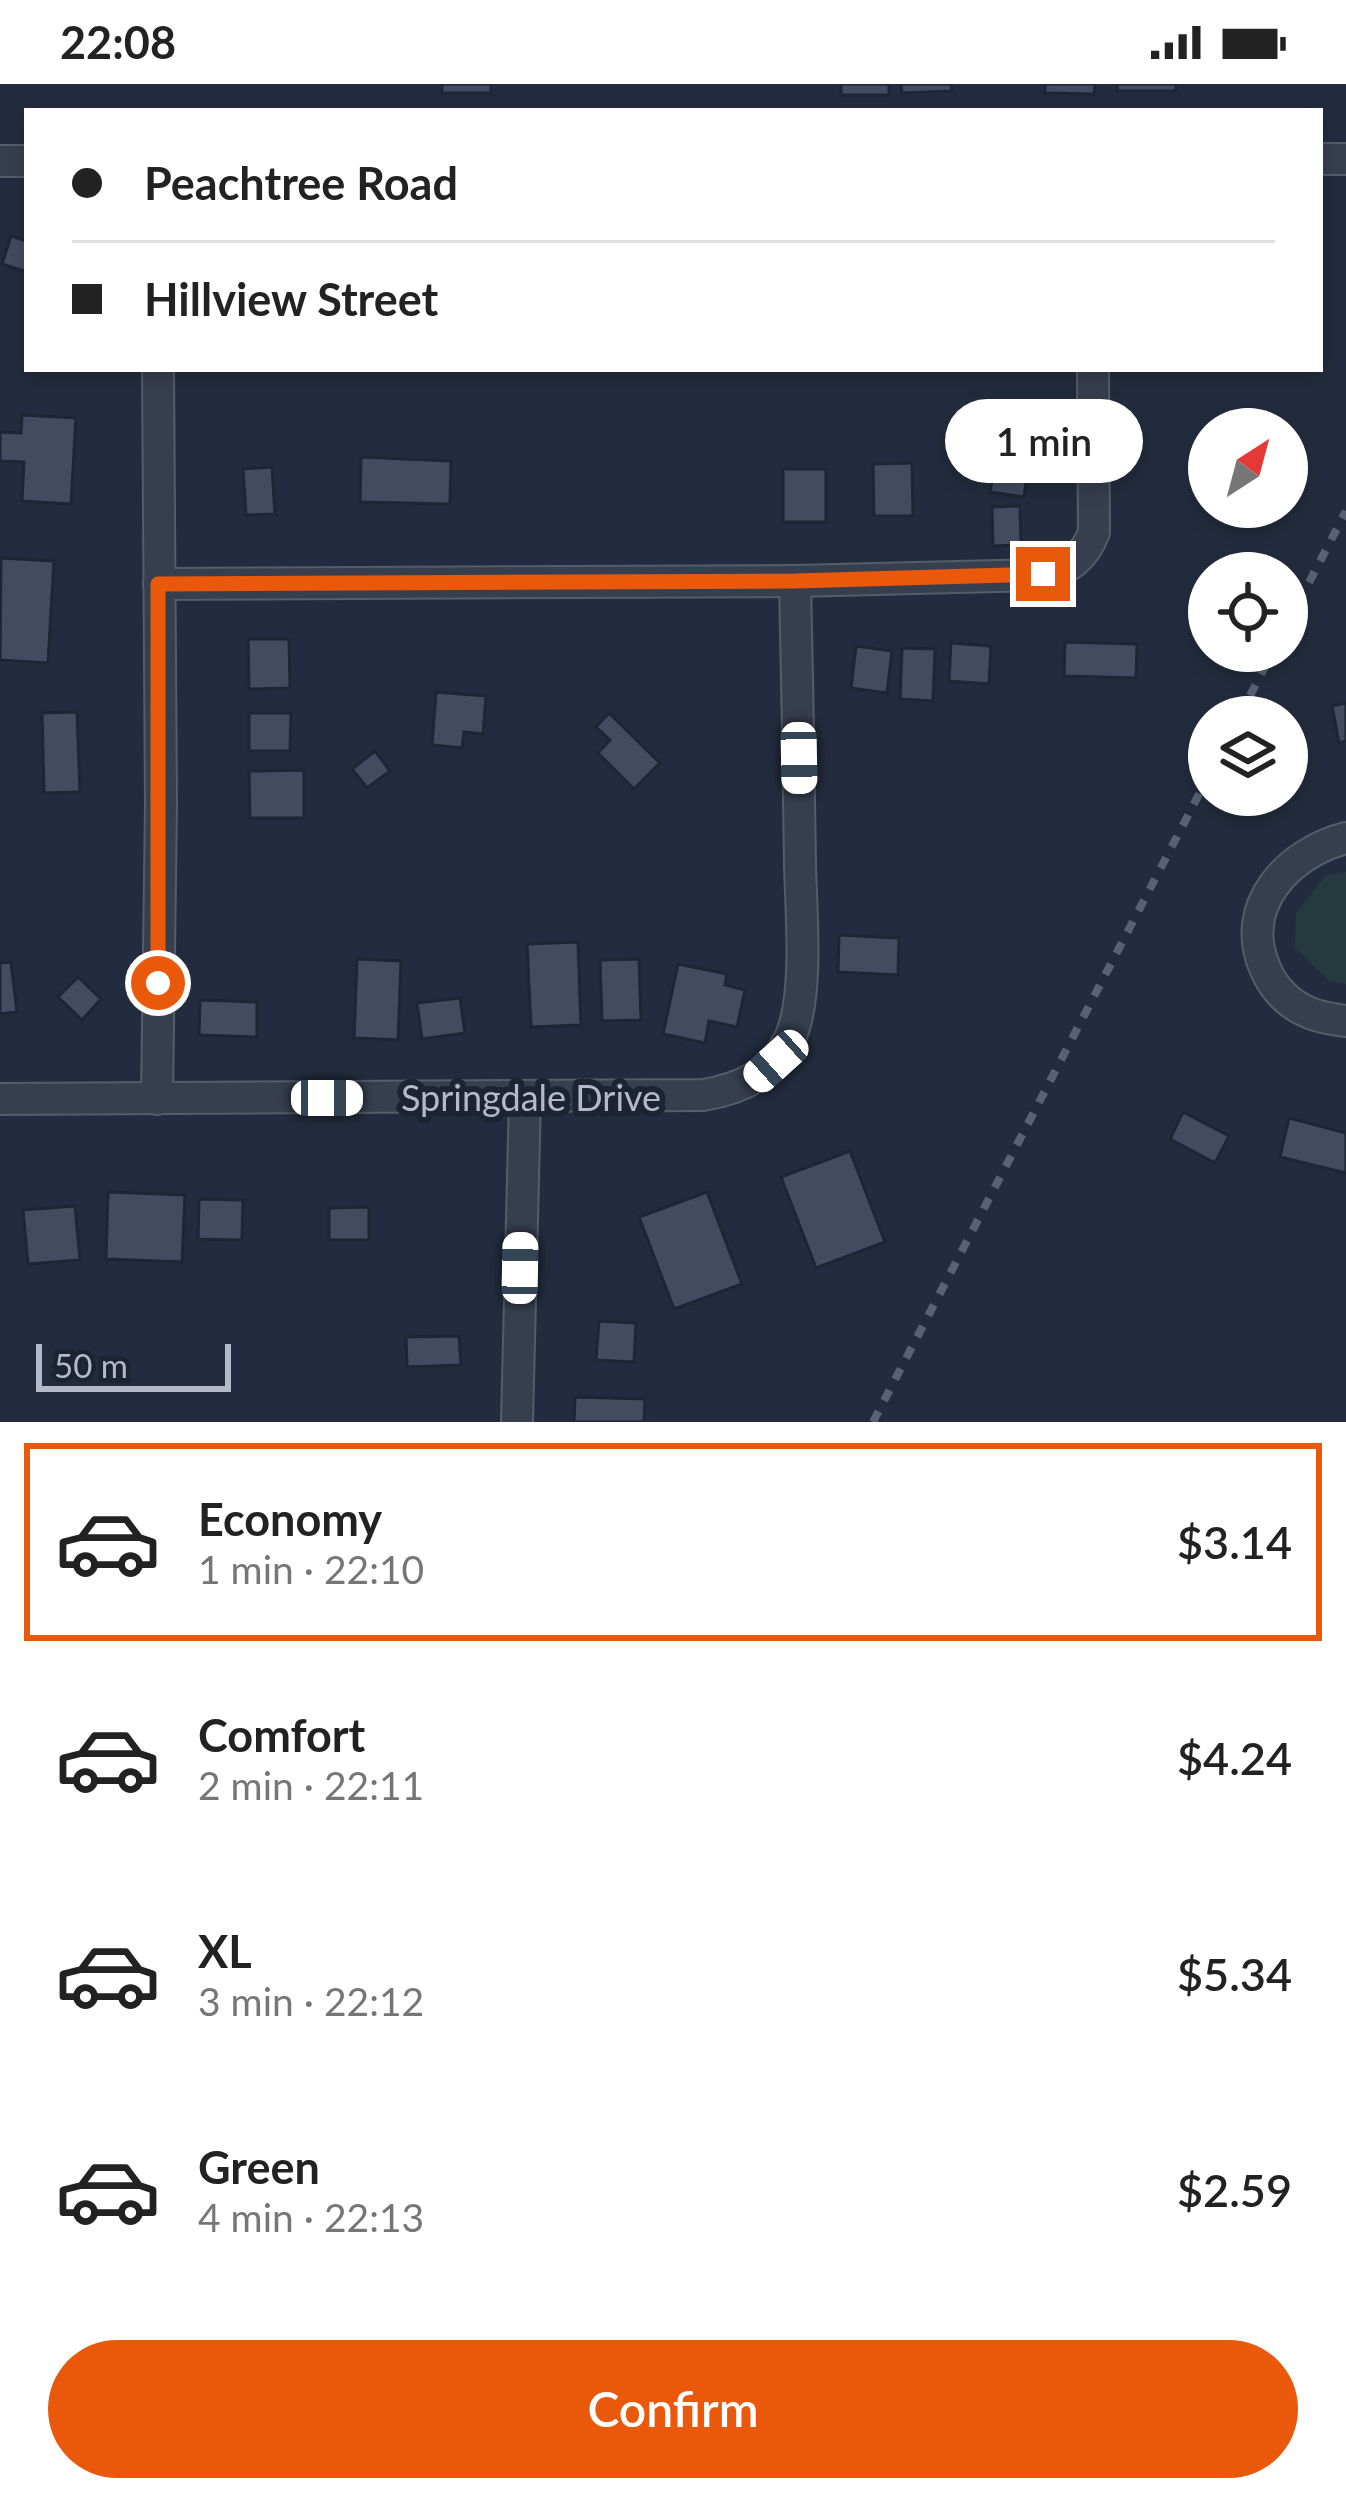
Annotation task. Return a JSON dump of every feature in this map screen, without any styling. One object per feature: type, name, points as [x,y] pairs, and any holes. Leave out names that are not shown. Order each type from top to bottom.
[{"type":"street","points":[[157,1099],[158,372]]},
{"type":"street","points":[[158,584],[795,581],[1043,574],[1076,562],[1094,532],[1093,372]]},
{"type":"street","name":"Springdale Drive","points":[[0,1099],[704,1095],[755,1080],[776,1061],[792,1035],[798,1006],[802,934],[795,581]]},
{"type":"street","points":[[1346,838],[1316,849],[1279,876],[1263,899],[1256,926],[1258,954],[1269,979],[1288,1000],[1312,1014],[1346,1021]]},
{"type":"street","points":[[517,1422],[525,1097]]},
{"type":"green space","points":[[1346,872],[1346,984],[1330,981],[1295,948],[1296,913],[1326,875]]},
{"type":"building","points":[[442,84],[491,84],[491,93],[442,93]]},
{"type":"building","points":[[841,84],[889,84],[889,95],[841,95]]},
{"type":"building","points":[[901,84],[951,84],[952,91],[902,93]]},
{"type":"building","points":[[1045,84],[1095,84],[1094,94],[1045,93]]},
{"type":"building","points":[[1117,84],[1176,84],[1176,91],[1118,91]]},
{"type":"building","points":[[11,236],[24,240],[24,271],[2,264]]},
{"type":"building","points":[[22,415],[76,418],[71,504],[22,501],[24,462],[0,461],[0,432],[21,433]]},
{"type":"building","points":[[997,450],[1030,456],[1024,497],[990,492]]},
{"type":"building","points":[[361,457],[451,461],[450,504],[360,502]]},
{"type":"building","points":[[912,463],[913,516],[874,516],[873,464]]},
{"type":"building","points":[[272,467],[275,514],[246,515],[243,469]]},
{"type":"building","points":[[783,469],[826,469],[826,522],[783,522]]},
{"type":"building","points":[[1020,506],[1021,545],[993,546],[992,507]]},
{"type":"building","points":[[1,558],[54,561],[48,663],[0,660]]},
{"type":"building","points":[[248,639],[289,639],[290,688],[249,689]]},
{"type":"building","points":[[1065,642],[1137,644],[1136,678],[1064,676]]},
{"type":"building","points":[[951,643],[991,646],[989,684],[949,681]]},
{"type":"building","points":[[856,646],[892,651],[887,693],[851,688]]},
{"type":"building","points":[[902,648],[935,649],[933,701],[900,699]]},
{"type":"building","points":[[436,692],[486,696],[483,734],[464,732],[462,748],[432,745]]},
{"type":"building","points":[[1346,703],[1346,741],[1339,743],[1332,706]]},
{"type":"building","points":[[77,712],[80,792],[44,793],[42,713]]},
{"type":"building","points":[[249,713],[291,713],[290,751],[249,751]]},
{"type":"building","points":[[609,713],[660,763],[634,789],[598,753],[610,740],[596,727]]},
{"type":"building","points":[[375,751],[390,771],[367,788],[352,769]]},
{"type":"building","points":[[304,770],[304,818],[250,818],[249,771]]},
{"type":"building","points":[[839,935],[899,938],[898,975],[838,972]]},
{"type":"building","points":[[578,942],[581,1025],[531,1027],[527,944]]},
{"type":"building","points":[[357,959],[401,961],[398,1040],[354,1038]]},
{"type":"building","points":[[639,959],[641,1020],[602,1021],[600,960]]},
{"type":"building","points":[[11,962],[17,1012],[0,1014],[0,963]]},
{"type":"building","points":[[678,964],[727,974],[725,985],[745,990],[737,1027],[709,1021],[705,1043],[663,1034]]},
{"type":"building","points":[[78,977],[101,999],[82,1020],[58,997]]},
{"type":"building","points":[[460,998],[465,1033],[422,1039],[417,1003]]},
{"type":"building","points":[[200,1000],[257,1002],[257,1037],[199,1035]]},
{"type":"building","points":[[1183,1112],[1229,1136],[1215,1163],[1170,1139]]},
{"type":"building","points":[[1289,1118],[1346,1133],[1346,1173],[1280,1157]]},
{"type":"building","points":[[850,1151],[885,1242],[816,1268],[781,1177]]},
{"type":"building","points":[[108,1192],[185,1195],[182,1262],[106,1259]]},
{"type":"building","points":[[707,1192],[742,1284],[674,1309],[639,1217]]},
{"type":"building","points":[[199,1199],[243,1200],[242,1240],[198,1239]]},
{"type":"building","points":[[75,1206],[80,1260],[28,1264],[23,1210]]},
{"type":"building","points":[[369,1207],[369,1240],[329,1240],[329,1208]]},
{"type":"building","points":[[599,1321],[636,1323],[634,1362],[596,1360]]},
{"type":"building","points":[[459,1336],[461,1365],[407,1367],[406,1337]]},
{"type":"building","points":[[575,1397],[645,1399],[644,1422],[574,1422]]},
{"type":"railway","points":[[1308,584],[1346,511]]},
{"type":"railway","points":[[1250,696],[1262,672]]},
{"type":"railway","points":[[873,1422],[1188,815]]},
{"type":"route","points":[[158,983],[158,584],[795,581],[1043,574]]}]
